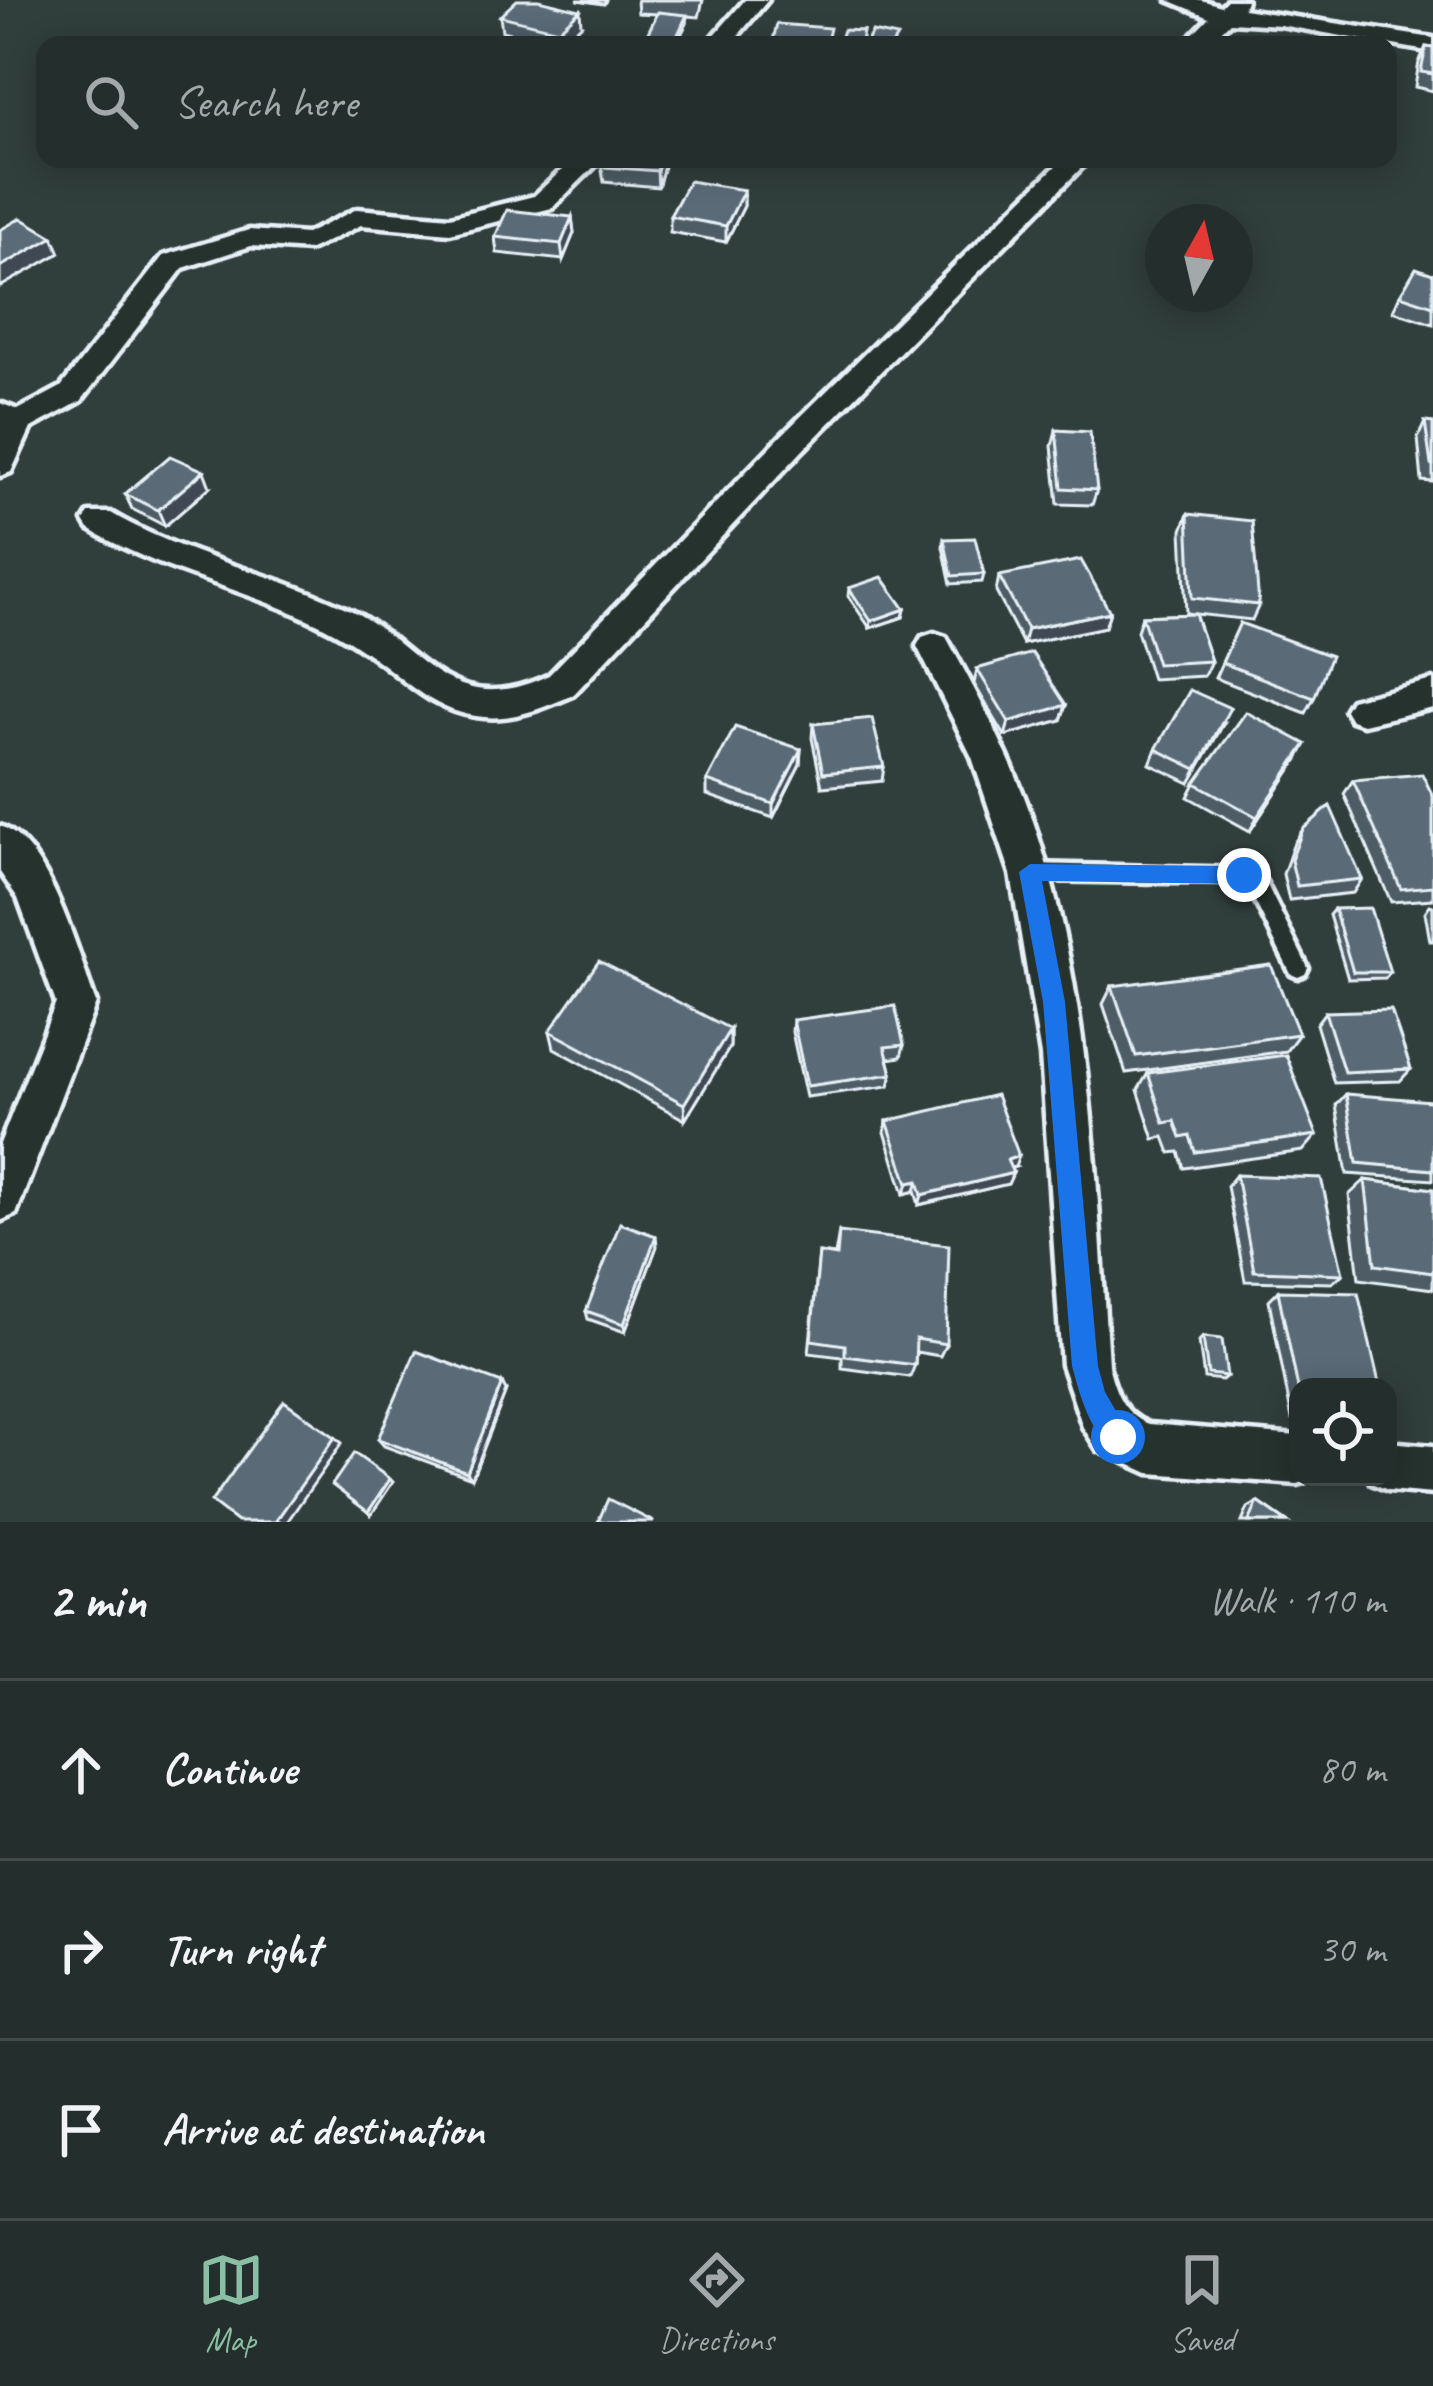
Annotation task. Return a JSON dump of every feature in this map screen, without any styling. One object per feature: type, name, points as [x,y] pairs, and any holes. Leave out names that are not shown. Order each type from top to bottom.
[{"type":"street","points":[[726,36],[758,0]]},
{"type":"street","points":[[1179,0],[1378,36]]},
{"type":"street","points":[[1202,36],[1233,7]]},
{"type":"street","points":[[1397,39],[1433,46]]},
{"type":"street","points":[[0,465],[10,418],[70,394],[173,262],[248,238],[310,242],[356,217],[450,225],[473,220],[543,202],[579,168]]},
{"type":"street","points":[[100,521],[166,558],[317,605],[459,699],[498,705],[529,700],[561,685],[792,443],[1068,168]]},
{"type":"street","points":[[934,646],[994,767],[1030,872],[1054,1002],[1085,1366],[1094,1397],[1118,1437],[1143,1448],[1289,1459]]},
{"type":"street","points":[[1363,710],[1433,694]]},
{"type":"street","points":[[0,842],[35,891],[76,1003],[0,1199]]},
{"type":"street","points":[[1397,1467],[1433,1470]]},
{"type":"lane","points":[[1030,872],[1244,875],[1258,887],[1298,968]]},
{"type":"building","points":[[517,0],[580,10],[558,30],[500,16]]},
{"type":"building","points":[[658,12],[687,15],[677,36],[646,36]]},
{"type":"building","points":[[777,24],[830,28],[828,36],[774,36]]},
{"type":"building","points":[[843,30],[863,31],[862,36],[841,36]]},
{"type":"building","points":[[1426,47],[1433,48],[1433,74],[1421,72]]},
{"type":"building","points":[[689,181],[744,190],[726,226],[670,216]]},
{"type":"building","points":[[507,210],[572,217],[561,244],[495,237]]},
{"type":"building","points":[[21,218],[53,237],[0,267],[0,230]]},
{"type":"building","points":[[1416,268],[1433,274],[1433,306],[1400,295]]},
{"type":"building","points":[[1425,422],[1433,423],[1433,465],[1431,465]]},
{"type":"building","points":[[1056,430],[1090,432],[1097,490],[1062,488]]},
{"type":"building","points":[[170,456],[204,471],[158,510],[125,494]]},
{"type":"building","points":[[1188,514],[1252,521],[1259,605],[1192,598]]},
{"type":"building","points":[[975,538],[984,574],[952,576],[944,539]]},
{"type":"building","points":[[1081,560],[1110,612],[1027,629],[999,576]]},
{"type":"building","points":[[882,577],[905,609],[871,621],[849,588]]},
{"type":"building","points":[[1195,614],[1211,661],[1157,664],[1142,616]]},
{"type":"building","points":[[1240,623],[1331,656],[1314,698],[1222,663]]},
{"type":"building","points":[[1032,653],[1066,705],[1009,722],[977,669]]},
{"type":"building","points":[[1190,690],[1230,708],[1197,769],[1156,749]]},
{"type":"building","points":[[1246,712],[1306,744],[1257,817],[1195,783]]},
{"type":"building","points":[[872,718],[884,767],[823,773],[813,724]]},
{"type":"building","points":[[735,727],[801,749],[773,804],[707,781]]},
{"type":"building","points":[[1422,774],[1433,796],[1433,886],[1401,889],[1353,780]]},
{"type":"building","points":[[1330,806],[1362,879],[1297,886],[1291,860],[1303,829]]},
{"type":"building","points":[[1370,908],[1390,972],[1353,972],[1334,909]]},
{"type":"building","points":[[599,961],[730,1029],[684,1104],[550,1031]]},
{"type":"building","points":[[1271,965],[1299,1034],[1136,1056],[1112,986]]},
{"type":"building","points":[[895,1006],[904,1045],[885,1047],[892,1074],[807,1086],[793,1020]]},
{"type":"building","points":[[1391,1010],[1411,1069],[1344,1072],[1325,1012]]},
{"type":"building","points":[[1286,1055],[1317,1135],[1195,1152],[1190,1136],[1181,1138],[1175,1121],[1164,1123],[1148,1073]]},
{"type":"building","points":[[1346,1094],[1430,1101],[1433,1170],[1357,1163]]},
{"type":"building","points":[[996,1095],[1019,1156],[1007,1160],[1013,1173],[922,1195],[918,1181],[908,1183],[887,1121]]},
{"type":"building","points":[[1236,1175],[1321,1178],[1343,1274],[1254,1271]]},
{"type":"building","points":[[1365,1180],[1433,1189],[1433,1273],[1375,1265]]},
{"type":"building","points":[[620,1223],[656,1236],[624,1324],[586,1311]]},
{"type":"building","points":[[839,1232],[949,1245],[946,1344],[916,1339],[915,1365],[845,1356],[845,1345],[811,1340],[819,1253],[837,1256]]},
{"type":"building","points":[[1278,1291],[1358,1293],[1378,1378],[1296,1378]]},
{"type":"building","points":[[1203,1337],[1222,1339],[1227,1376],[1208,1374]]},
{"type":"building","points":[[416,1351],[502,1383],[467,1472],[378,1439]]},
{"type":"building","points":[[284,1401],[335,1437],[275,1522],[237,1522],[211,1502]]},
{"type":"building","points":[[354,1453],[390,1479],[368,1512],[332,1485]]},
{"type":"building","points":[[608,1499],[654,1522],[598,1522]]},
{"type":"building","points":[[1258,1502],[1287,1522],[1249,1522]]},
{"type":"route","points":[[1118,1437],[1094,1397],[1085,1366],[1054,1002],[1030,872],[1244,875]]}]
